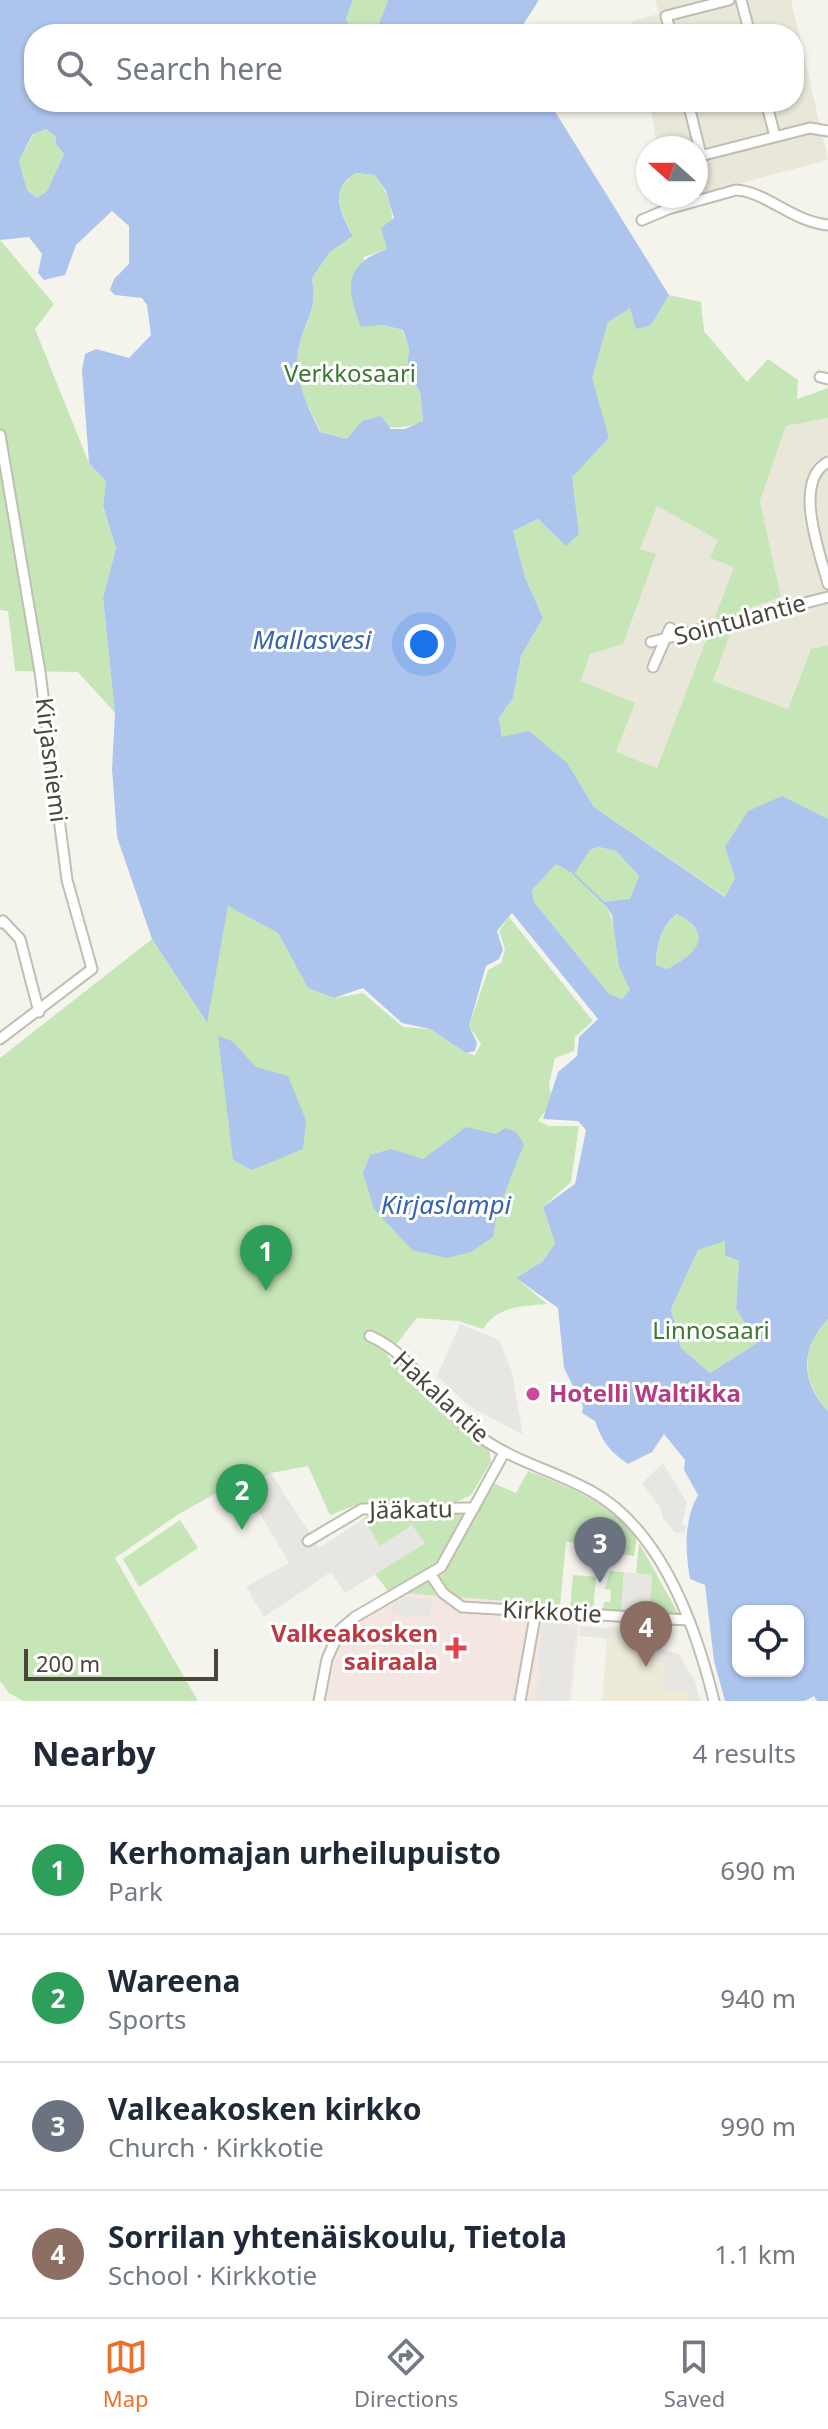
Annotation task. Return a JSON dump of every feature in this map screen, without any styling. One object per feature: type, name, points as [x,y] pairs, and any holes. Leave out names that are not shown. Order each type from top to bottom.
[{"type":"street","points":[[668,24],[666,16],[729,0]]},
{"type":"street","points":[[741,0],[747,24]]},
{"type":"street","points":[[690,112],[695,136]]},
{"type":"street","points":[[769,112],[775,136]]},
{"type":"street","points":[[708,154],[810,128],[828,131]]},
{"type":"street","points":[[642,220],[688,202],[736,190],[748,191],[791,216],[828,225]]},
{"type":"street","name":"Kirjasniemi","points":[[0,435],[24,593],[40,672],[67,880],[92,969],[0,1039]]},
{"type":"street","points":[[828,462],[819,467],[811,486],[809,511],[828,584]]},
{"type":"street","name":"Sointulantie","points":[[651,642],[828,597]]},
{"type":"street","points":[[653,667],[670,628]]},
{"type":"street","points":[[0,923],[3,921],[20,939],[39,1012]]},
{"type":"street","name":"Hakalantie","points":[[370,1336],[412,1368],[469,1429],[504,1453],[589,1490],[623,1515],[654,1553],[688,1620],[714,1701]]},
{"type":"street","points":[[319,1701],[333,1642],[346,1623],[441,1567],[504,1453]]},
{"type":"street","name":"Jääkatu","points":[[308,1541],[362,1509],[474,1508]]},
{"type":"street","name":"Kirkkotie","points":[[431,1575],[443,1593],[462,1607],[688,1620]]},
{"type":"street","points":[[520,1701],[536,1611]]},
{"type":"shaded area","points":[[655,0],[791,0],[797,24],[633,24],[632,21],[659,14]]},
{"type":"shaded area","points":[[804,56],[828,160],[708,192],[708,136],[656,136],[651,112],[804,112]]},
{"type":"shaded area","points":[[828,418],[828,645],[811,649],[788,709],[713,681],[738,612],[781,597],[760,501],[786,426]]},
{"type":"shaded area","points":[[656,505],[718,540],[734,567],[657,768],[616,752],[581,682],[590,654],[656,555],[640,550]]},
{"type":"shaded area","points":[[460,1324],[499,1340],[512,1372],[523,1435],[469,1406],[437,1376]]},
{"type":"shaded area","points":[[663,1463],[687,1503],[682,1524],[686,1526],[684,1533],[675,1532],[663,1519],[660,1507],[642,1483]]},
{"type":"shaded area","points":[[271,1473],[319,1548],[363,1519],[380,1546],[412,1525],[425,1543],[345,1593],[331,1572],[264,1617],[246,1587],[289,1563],[246,1490]]},
{"type":"shaded area","points":[[624,1572],[652,1575],[649,1614],[621,1612]]},
{"type":"shaded area","name":"Valkeakosken sairaala","points":[[401,1593],[556,1605],[557,1618],[580,1619],[571,1701],[326,1701],[336,1645],[356,1623],[400,1598]]},
{"type":"shaded area","points":[[402,1596],[432,1599],[430,1617],[391,1614],[393,1601],[401,1601]]},
{"type":"shaded area","points":[[543,1621],[576,1627],[569,1701],[535,1701],[537,1682],[540,1682],[538,1657]]},
{"type":"shaded area","points":[[580,1626],[629,1630],[628,1640],[579,1636]]},
{"type":"shaded area","points":[[608,1626],[654,1630],[654,1647],[680,1654],[701,1701],[602,1701]]},
{"type":"shaded area","points":[[655,1649],[676,1653],[695,1681],[700,1701],[689,1701],[685,1692],[664,1690],[665,1663],[653,1662]]},
{"type":"green space","points":[[353,0],[388,0],[379,24],[348,24],[346,19]]},
{"type":"green space","points":[[46,129],[56,137],[56,144],[64,154],[47,191],[37,198],[27,190],[19,161],[33,135]]},
{"type":"green space","name":"Verkkosaari","points":[[356,173],[375,175],[392,210],[387,249],[364,257],[361,327],[383,325],[402,330],[409,348],[407,371],[420,392],[423,422],[392,427],[362,421],[348,439],[321,432],[302,389],[298,355],[313,306],[312,278],[330,252],[353,236],[342,210],[340,194],[342,186]]},
{"type":"green space","points":[[0,240],[54,304],[35,329],[89,463],[106,481],[103,507],[116,548],[103,598],[115,713],[78,672],[15,671],[8,611],[0,610]]},
{"type":"green space","points":[[669,295],[701,302],[704,331],[747,382],[768,359],[798,380],[797,399],[828,388],[828,418],[786,426],[760,501],[781,597],[738,612],[713,681],[788,709],[811,649],[828,645],[828,819],[782,797],[726,897],[594,807],[567,764],[502,737],[499,718],[513,698],[521,656],[543,618],[525,577],[513,531],[538,519],[566,545],[579,534],[571,477],[609,438],[591,378],[608,322],[630,307],[651,325]],"holes":[[[657,506],[718,540],[710,558],[734,567],[657,768],[616,752],[635,703],[581,681],[590,654],[623,644],[656,554],[640,549]]]},
{"type":"green space","points":[[599,847],[616,851],[639,876],[631,900],[604,902],[613,922],[630,991],[622,999],[609,994],[534,902],[532,890],[556,863]]},
{"type":"green space","points":[[228,905],[278,933],[308,988],[334,998],[363,993],[403,1027],[430,1029],[466,1053],[475,1055],[481,1044],[469,1026],[488,970],[501,963],[505,949],[499,931],[509,917],[593,1021],[575,1037],[574,1051],[555,1058],[549,1085],[552,1102],[538,1121],[549,1126],[579,1126],[571,1182],[543,1207],[555,1243],[543,1261],[516,1278],[547,1304],[503,1312],[483,1329],[458,1321],[417,1318],[387,1356],[489,1449],[491,1462],[471,1495],[452,1504],[359,1504],[330,1515],[308,1466],[271,1473],[252,1486],[241,1479],[179,1514],[115,1558],[198,1701],[23,1701],[9,1693],[0,1681],[0,1058],[152,939],[206,1022]]},
{"type":"green space","points":[[678,914],[697,930],[698,944],[694,951],[667,969],[656,965],[657,951],[664,930]]},
{"type":"green space","name":"Linnosaari","points":[[725,1240],[739,1261],[736,1309],[757,1343],[710,1373],[681,1348],[671,1309],[698,1250]]},
{"type":"green space","points":[[828,1319],[828,1411],[813,1388],[807,1365],[812,1341]]},
{"type":"green space","points":[[528,1471],[573,1490],[614,1514],[637,1536],[634,1556],[611,1553],[611,1545],[566,1542],[560,1605],[401,1593],[394,1599],[375,1574],[425,1543],[380,1546],[363,1519],[373,1512],[475,1514],[493,1483],[516,1493]]},
{"type":"green space","points":[[180,1520],[198,1548],[139,1587],[123,1559]]},
{"type":"green space","points":[[639,1543],[678,1615],[649,1614],[652,1575],[636,1573]]},
{"type":"green space","points":[[610,1571],[624,1572],[621,1612],[603,1610],[604,1602],[610,1602],[611,1590],[605,1589]]},
{"type":"green space","points":[[573,1575],[596,1577],[593,1609],[570,1608]]},
{"type":"water","name":"Mallasvesi","points":[[0,0],[353,0],[346,19],[348,24],[24,24],[24,112],[555,112],[669,295],[651,325],[636,329],[630,308],[608,322],[592,378],[609,438],[572,477],[579,534],[566,546],[538,519],[513,531],[525,577],[543,618],[521,656],[513,698],[499,718],[502,737],[529,731],[567,763],[594,807],[725,897],[735,878],[725,847],[748,811],[782,796],[828,819],[828,1319],[812,1341],[807,1365],[812,1388],[828,1411],[828,1701],[817,1701],[814,1696],[805,1701],[725,1701],[714,1661],[705,1585],[690,1579],[687,1535],[690,1514],[698,1495],[684,1470],[685,1460],[664,1434],[652,1452],[628,1464],[611,1450],[595,1421],[582,1413],[583,1406],[564,1368],[558,1308],[516,1278],[543,1261],[555,1243],[543,1207],[575,1184],[586,1130],[578,1121],[543,1119],[558,1072],[577,1056],[579,1037],[598,1019],[512,913],[497,931],[503,950],[499,959],[486,966],[469,1026],[477,1043],[475,1051],[466,1053],[430,1029],[402,1023],[363,988],[334,998],[308,988],[278,933],[228,906],[207,1023],[152,939],[117,837],[112,769],[115,713],[103,598],[116,548],[103,506],[106,481],[89,463],[82,370],[85,354],[96,349],[129,358],[151,335],[147,305],[142,298],[115,295],[110,290],[114,279],[129,264],[129,226],[112,211],[76,245],[65,275],[44,280],[38,273],[42,254],[29,237],[0,240]],"holes":[[[46,129],[56,137],[56,144],[64,154],[47,191],[37,198],[27,190],[19,161],[32,135]],[[356,173],[375,175],[386,191],[394,218],[381,228],[387,249],[362,262],[355,270],[351,289],[353,300],[361,327],[383,325],[403,330],[409,348],[407,371],[420,392],[423,421],[405,429],[391,429],[381,416],[362,421],[347,439],[320,432],[302,389],[298,355],[313,306],[312,278],[330,252],[353,236],[341,211],[340,194],[347,179]],[[599,847],[616,851],[639,876],[630,899],[603,902],[612,915],[619,966],[630,990],[622,999],[609,994],[534,902],[532,890],[556,864],[574,874],[590,850]],[[677,914],[689,922],[699,936],[693,951],[667,969],[656,965],[658,944],[667,924]],[[725,1241],[725,1255],[739,1261],[736,1309],[757,1343],[710,1373],[681,1348],[671,1309],[698,1250]]]},
{"type":"water","points":[[388,0],[539,0],[523,24],[379,24]]},
{"type":"water","points":[[218,1036],[232,1041],[256,1067],[288,1076],[306,1120],[303,1149],[252,1170],[233,1160]]},
{"type":"water","name":"Kirjaslampi","points":[[466,1127],[496,1134],[505,1128],[516,1132],[524,1144],[497,1213],[493,1237],[471,1252],[447,1258],[412,1250],[374,1209],[363,1173],[370,1155],[391,1149],[423,1159]]},
{"type":"waterway","points":[[574,874],[603,902]]},
{"type":"place","name":"Kerhomajan urheilupuisto","points":[[266,1291]]},
{"type":"place","name":"Hotelli Waltikka","points":[[533,1394]]},
{"type":"place","name":"Wareena","points":[[242,1530]]},
{"type":"place","name":"Valkeakosken kirkko","points":[[600,1583]]},
{"type":"place","name":"Valkeakosken sairaala","points":[[456,1648]]},
{"type":"place","name":"Sorrilan yhtenäiskoulu, Tietola","points":[[646,1667]]}]
